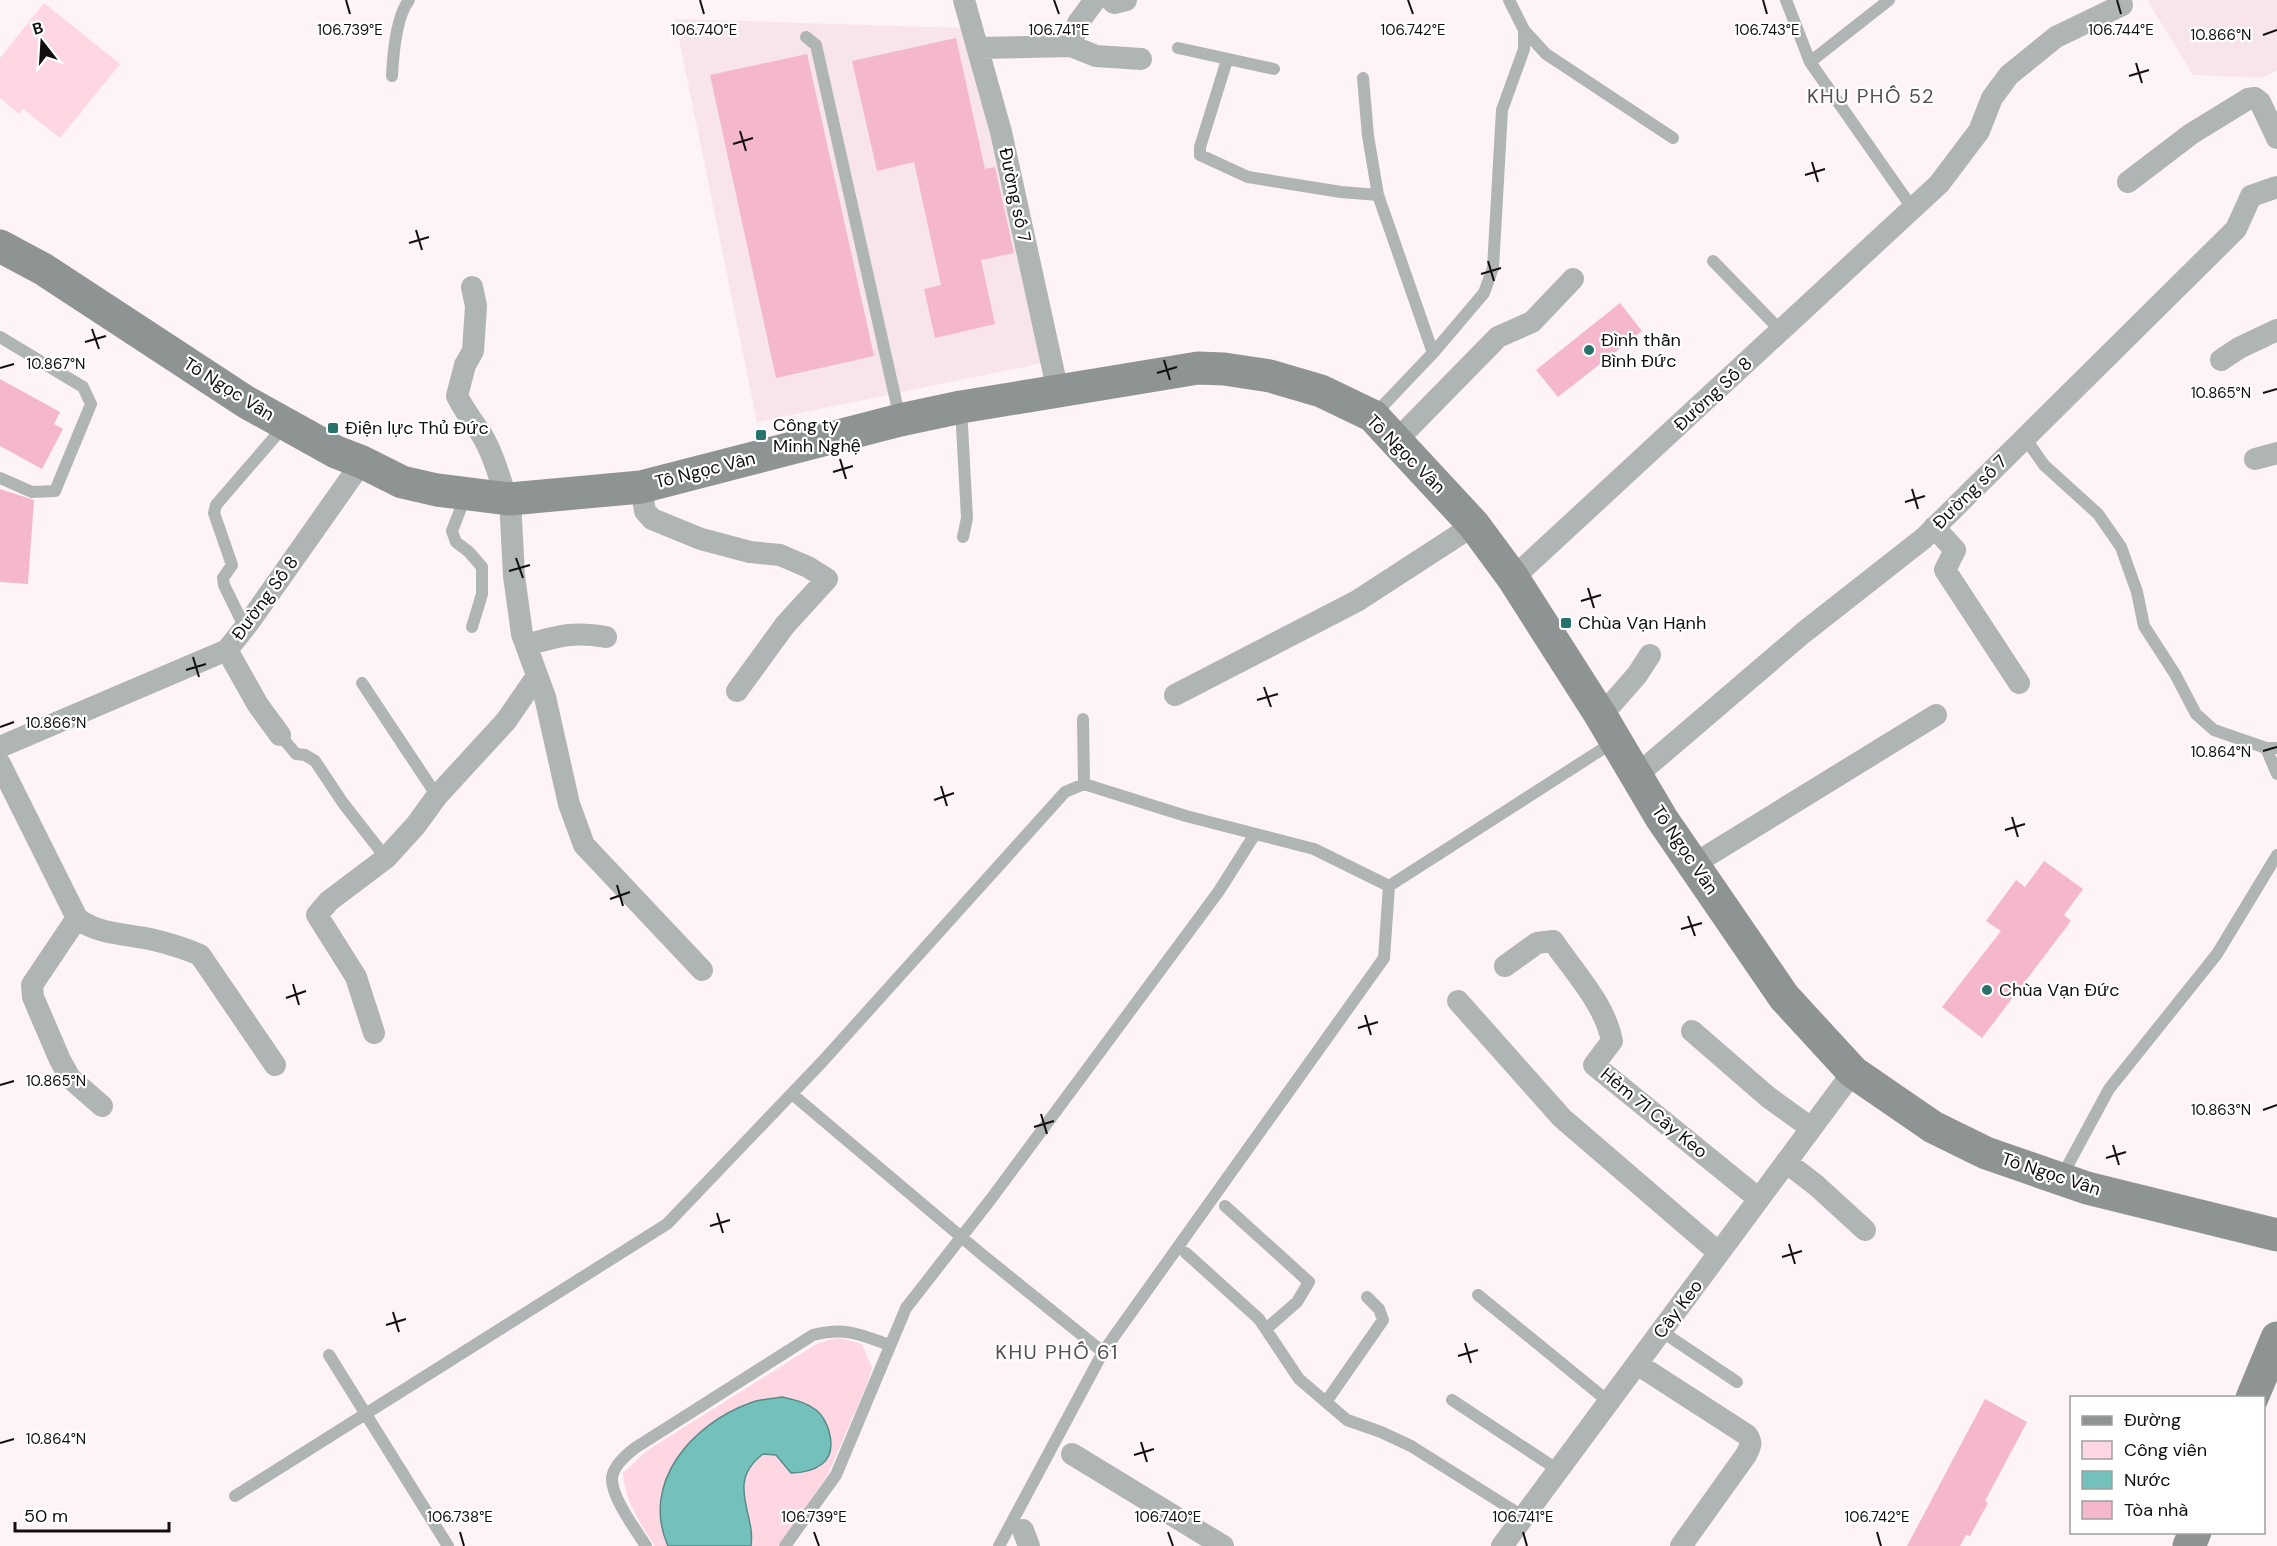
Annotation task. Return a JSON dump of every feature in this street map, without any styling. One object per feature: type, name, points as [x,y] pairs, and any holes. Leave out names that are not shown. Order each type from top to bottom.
[{"type":"main road","name":"Tô Ngọc Vân","points":[[0,246],[43,269],[239,398],[336,452],[402,482],[508,499],[641,487],[900,420],[961,407],[1198,368],[1224,369],[1270,376],[1321,391],[1374,416],[1474,525],[1513,578],[1609,729],[1662,819],[1784,998],[1853,1072],[1933,1127],[1986,1153],[2087,1188],[2275,1229]]},
{"type":"main road","points":[[2253,1396],[2277,1338]]},
{"type":"street","name":"Đường số 7","points":[[964,0],[1001,132],[1059,392]]},
{"type":"street","points":[[1071,46],[1078,23],[1095,0]]},
{"type":"street","points":[[1111,0],[1114,3],[1126,0]]},
{"type":"street","name":"Đường Số 8","points":[[1513,578],[1939,184],[1979,131],[1992,98],[2009,75],[2056,37],[2121,5]]},
{"type":"street","points":[[978,48],[1071,46],[1096,56],[1141,59]]},
{"type":"street","points":[[2128,182],[2191,134],[2248,99],[2255,98],[2260,102],[2277,138]]},
{"type":"street","name":"Đường số 7","points":[[1636,775],[1803,633],[1934,527],[2236,229],[2250,195],[2277,187]]},
{"type":"street","points":[[1396,441],[1498,337],[1532,322],[1573,279]]},
{"type":"street","points":[[472,287],[476,306],[473,351],[465,365],[457,396],[467,417],[480,433],[494,460],[508,499],[514,576],[522,634],[545,697],[569,804],[584,845],[702,970]]},
{"type":"street","points":[[2221,360],[2239,348],[2277,330]]},
{"type":"street","points":[[2255,459],[2277,453]]},
{"type":"street","name":"Đường Số 8","points":[[0,747],[227,650],[362,462]]},
{"type":"street","points":[[641,487],[645,511],[652,519],[711,542],[750,552],[780,555],[808,567],[826,579],[785,625],[737,691]]},
{"type":"street","points":[[1175,695],[1357,601],[1474,525]]},
{"type":"street","points":[[1934,527],[1955,550],[1945,570],[2019,683]]},
{"type":"street","points":[[526,645],[581,632],[606,637]]},
{"type":"street","points":[[227,650],[258,705],[280,735]]},
{"type":"street","points":[[1609,729],[1650,655]]},
{"type":"street","points":[[374,1033],[356,977],[317,915],[329,901],[386,858],[506,720],[537,676]]},
{"type":"street","points":[[1694,864],[1936,715]]},
{"type":"street","points":[[0,764],[77,918],[87,926],[153,940],[186,949],[200,956],[275,1065]]},
{"type":"street","points":[[77,918],[32,986],[33,997],[70,1078],[102,1106]]},
{"type":"street","name":"Hẻm 71 Cây Keo","points":[[1505,966],[1536,943],[1553,941],[1589,992],[1609,1026],[1612,1041],[1594,1065],[1759,1199]]},
{"type":"street","points":[[1458,1001],[1562,1118],[1719,1253]]},
{"type":"street","points":[[1692,1031],[1768,1097],[1811,1128]]},
{"type":"street","name":"Cây Keo","points":[[1502,1546],[1853,1072]]},
{"type":"street","points":[[1786,1162],[1817,1186],[1865,1230]]},
{"type":"street","points":[[1637,1364],[1748,1435],[1751,1440],[1746,1455],[1681,1546]]},
{"type":"street","points":[[1072,1454],[1223,1546]]},
{"type":"lane","points":[[392,76],[403,8],[409,0]]},
{"type":"lane","points":[[1509,0],[1524,30],[1546,54],[1673,138]]},
{"type":"lane","points":[[1786,0],[1810,62],[1913,209]]},
{"type":"lane","points":[[1810,62],[1889,0]]},
{"type":"lane","points":[[1374,416],[1433,353],[1484,293],[1493,268],[1502,110],[1524,49],[1524,30]]},
{"type":"lane","points":[[806,37],[816,45],[900,420]]},
{"type":"lane","points":[[1178,48],[1274,69]]},
{"type":"lane","points":[[1227,60],[1200,147],[1200,155],[1248,177],[1341,192],[1377,195]]},
{"type":"lane","points":[[1363,78],[1368,136],[1377,195],[1433,353]]},
{"type":"lane","points":[[1713,261],[1781,331]]},
{"type":"lane","points":[[0,338],[83,387],[91,404],[55,491],[32,492],[0,478]]},
{"type":"lane","points":[[961,407],[967,518],[963,537]]},
{"type":"lane","points":[[245,628],[224,585],[223,578],[232,565],[214,513],[216,505],[286,424]]},
{"type":"lane","points":[[2025,438],[2044,465],[2098,514],[2121,547],[2137,592],[2144,626],[2175,674],[2196,714],[2214,730],[2272,748],[2277,774]]},
{"type":"lane","points":[[466,494],[452,531],[456,542],[469,552],[482,567],[482,594],[472,627]]},
{"type":"lane","points":[[362,683],[438,796]]},
{"type":"lane","points":[[1083,719],[1084,784]]},
{"type":"lane","points":[[1389,885],[1609,729]]},
{"type":"lane","points":[[280,735],[296,754],[306,755],[315,761],[343,803],[386,858]]},
{"type":"lane","points":[[235,1496],[667,1224],[792,1094],[1065,792],[1084,784],[1164,809],[1314,849],[1389,885]]},
{"type":"lane","points":[[785,1546],[836,1475],[906,1308],[991,1199],[1219,891],[1255,834]]},
{"type":"lane","points":[[2061,1178],[2109,1089],[2217,954],[2277,855]]},
{"type":"lane","points":[[999,1546],[1103,1352],[1384,958],[1389,885]]},
{"type":"lane","points":[[792,1094],[1103,1352]]},
{"type":"lane","points":[[1225,1206],[1309,1282],[1297,1302],[1266,1329]]},
{"type":"lane","points":[[1186,1253],[1259,1319],[1299,1379],[1347,1420],[1382,1432],[1411,1446],[1524,1517]]},
{"type":"lane","points":[[1478,1295],[1609,1402]]},
{"type":"lane","points":[[1326,1402],[1383,1320],[1379,1309],[1367,1297]]},
{"type":"lane","points":[[646,1546],[631,1524],[615,1491],[612,1476],[622,1459],[628,1454],[813,1335],[833,1330],[856,1333],[889,1346]]},
{"type":"lane","points":[[1661,1331],[1737,1382]]},
{"type":"lane","points":[[329,1355],[448,1546]]},
{"type":"lane","points":[[1452,1400],[1558,1470]]},
{"type":"shaded area","points":[[2147,0],[2277,0],[2277,70],[2262,78],[2193,75]]},
{"type":"shaded area","points":[[675,19],[966,28],[1047,362],[757,422]]},
{"type":"green space","points":[[44,3],[120,64],[60,138],[23,109],[19,114],[0,98],[0,58]]},
{"type":"green space","points":[[840,1338],[862,1344],[872,1368],[827,1476],[778,1546],[655,1546],[630,1503],[623,1473],[648,1450],[815,1345]]},
{"type":"water","points":[[782,1397],[808,1405],[821,1415],[830,1437],[831,1445],[827,1459],[815,1468],[799,1473],[791,1473],[776,1455],[763,1454],[752,1465],[746,1476],[744,1487],[750,1522],[751,1546],[668,1546],[661,1523],[661,1500],[666,1479],[677,1459],[691,1441],[709,1425],[729,1413],[754,1402]]},
{"type":"building","points":[[956,38],[985,169],[995,167],[1014,253],[981,260],[995,324],[935,338],[924,289],[941,285],[914,162],[877,171],[852,61]]},
{"type":"building","points":[[807,54],[874,356],[776,378],[710,75]]},
{"type":"building","name":"Đình thần Bình Đức","points":[[1620,303],[1642,331],[1558,397],[1536,370]]},
{"type":"building","points":[[0,379],[60,412],[54,424],[63,429],[42,469],[0,446]]},
{"type":"building","points":[[0,489],[34,500],[28,584],[0,582]]},
{"type":"building","points":[[2044,861],[2083,889],[2064,915],[2071,921],[1982,1038],[1942,1007],[2001,931],[1986,921],[2016,880],[2025,887]]},
{"type":"building","points":[[1985,1399],[2027,1422],[1985,1501],[1988,1503],[1970,1536],[1966,1535],[1960,1546],[1907,1546]]},
{"type":"place","name":"Đình thần Bình Đức","points":[[1589,350]]},
{"type":"place","name":"Điện lực Thủ Đức","points":[[333,428]]},
{"type":"place","name":"Công ty Minh Nghệ","points":[[761,435]]},
{"type":"place","name":"Chùa Vạn Hạnh","points":[[1566,623]]},
{"type":"place","name":"Chùa Vạn Đức","points":[[1987,990]]},
{"type":"district","name":"KHU PHỐ 52","points":[[1871,96]]},
{"type":"district","name":"KHU PHỐ 61","points":[[1057,1352]]}]
